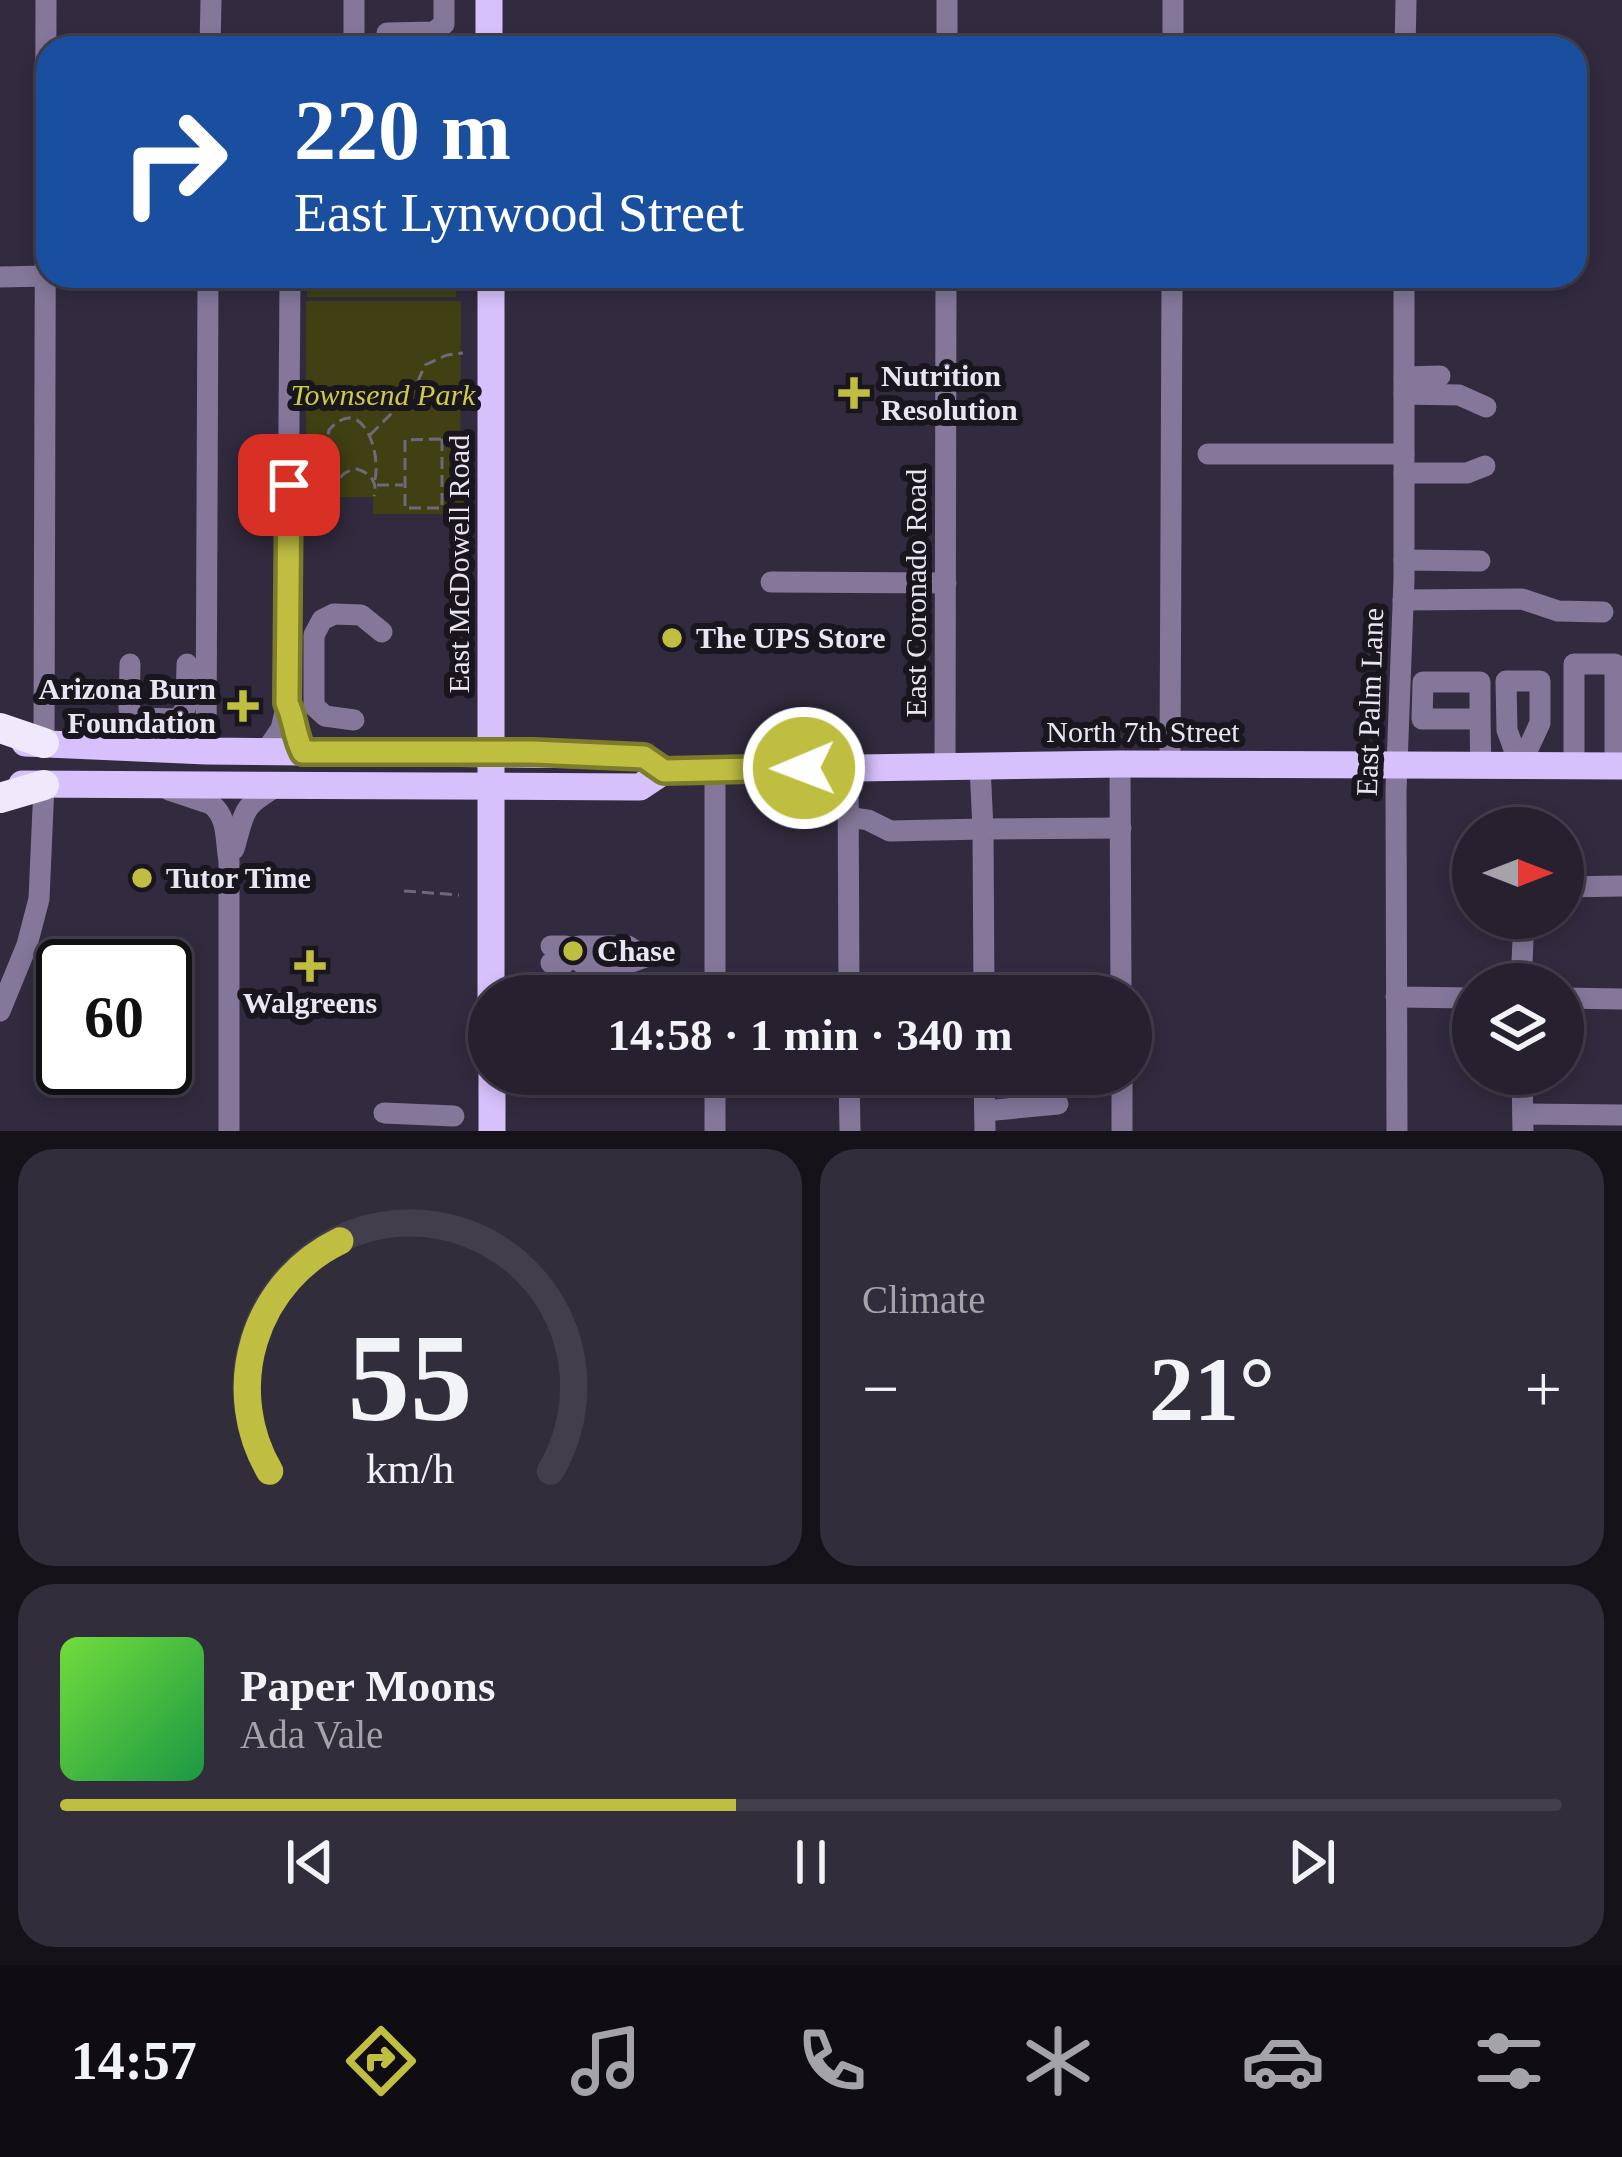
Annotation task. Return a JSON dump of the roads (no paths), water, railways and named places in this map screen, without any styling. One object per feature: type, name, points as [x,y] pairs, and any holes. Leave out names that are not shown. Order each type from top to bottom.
[{"type":"highway","points":[[0,728],[44,743]]},
{"type":"highway","points":[[0,798],[44,784]]},
{"type":"main road","points":[[489,0],[489,36]]},
{"type":"main road","name":"East McDowell Road","points":[[491,288],[491,975]]},
{"type":"main road","name":"North 7th Street","points":[[0,742],[206,751],[644,757],[664,771]]},
{"type":"main road","points":[[44,784],[45,777],[58,768],[130,762],[147,749]]},
{"type":"main road","name":"North 7th Street","points":[[0,784],[640,787],[664,771],[1120,764],[1619,766]]},
{"type":"main road","points":[[492,1095],[492,1131]]},
{"type":"street","points":[[46,0],[46,36]]},
{"type":"street","points":[[210,36],[211,0]]},
{"type":"street","points":[[354,0],[354,36]]},
{"type":"street","points":[[387,33],[434,32],[444,24],[444,0]]},
{"type":"street","points":[[947,0],[947,36]]},
{"type":"street","points":[[1173,0],[1173,36]]},
{"type":"street","points":[[1405,36],[1406,0]]},
{"type":"street","points":[[0,277],[36,276]]},
{"type":"street","points":[[44,743],[49,288]]},
{"type":"street","points":[[206,751],[208,288]]},
{"type":"street","points":[[266,751],[281,729],[287,703],[290,288]]},
{"type":"street","name":"East Coronado Road","points":[[945,766],[946,288]]},
{"type":"street","points":[[1170,765],[1172,288]]},
{"type":"street","name":"East Palm Lane","points":[[1396,1131],[1397,766],[1412,694],[1403,600],[1404,288]]},
{"type":"street","points":[[1404,386],[1441,376]]},
{"type":"street","points":[[1404,386],[1459,395],[1486,406]]},
{"type":"street","points":[[1208,454],[1404,464],[1467,472],[1485,466]]},
{"type":"street","points":[[1404,560],[1480,561]]},
{"type":"street","points":[[771,582],[946,583]]},
{"type":"street","points":[[1403,600],[1522,599],[1558,611],[1603,612]]},
{"type":"street","points":[[354,720],[325,716],[314,706],[314,635],[322,620],[330,625],[374,627]]},
{"type":"street","points":[[130,664],[131,715],[180,719],[186,706],[187,664]]},
{"type":"street","points":[[1574,766],[1574,664],[1615,664],[1619,766]]},
{"type":"street","points":[[1507,681],[1508,730],[1520,766]]},
{"type":"street","points":[[1520,766],[1540,722],[1540,681]]},
{"type":"street","points":[[1480,719],[1423,719],[1412,694],[1423,682],[1574,681]]},
{"type":"street","points":[[1480,682],[1481,766]]},
{"type":"street","points":[[287,703],[303,752]]},
{"type":"street","points":[[1120,764],[1121,975]]},
{"type":"street","points":[[980,766],[984,975]]},
{"type":"street","points":[[848,768],[849,975]]},
{"type":"street","points":[[715,770],[715,975]]},
{"type":"street","points":[[0,1011],[40,899],[44,784]]},
{"type":"street","points":[[154,785],[217,807],[224,822],[229,861],[229,1131]]},
{"type":"street","points":[[229,861],[241,818],[279,785]]},
{"type":"street","points":[[849,817],[890,831],[1120,828]]},
{"type":"street","points":[[1584,887],[1622,886]]},
{"type":"street","points":[[565,955],[628,946],[645,956]]},
{"type":"street","points":[[1396,997],[1452,998]]},
{"type":"street","points":[[1584,998],[1622,999]]},
{"type":"street","points":[[715,1095],[715,1131]]},
{"type":"street","points":[[849,1095],[850,1131]]},
{"type":"street","points":[[1122,1095],[1122,1131]]},
{"type":"street","points":[[985,1121],[1058,1104]]},
{"type":"street","points":[[384,1113],[454,1116]]},
{"type":"street","points":[[1523,1122],[1622,1114]]},
{"type":"place","name":"Nutrition Resolution","points":[[854,393]]},
{"type":"place","name":"The UPS Store","points":[[672,638]]},
{"type":"place","name":"Arizona Burn Foundation","points":[[243,706]]},
{"type":"place","name":"Tutor Time","points":[[142,878]]},
{"type":"place","name":"Chase","points":[[573,951]]},
{"type":"place","name":"Walgreens","points":[[310,966]]},
{"type":"park label","name":"Townsend Park","points":[[383,395]]}]
